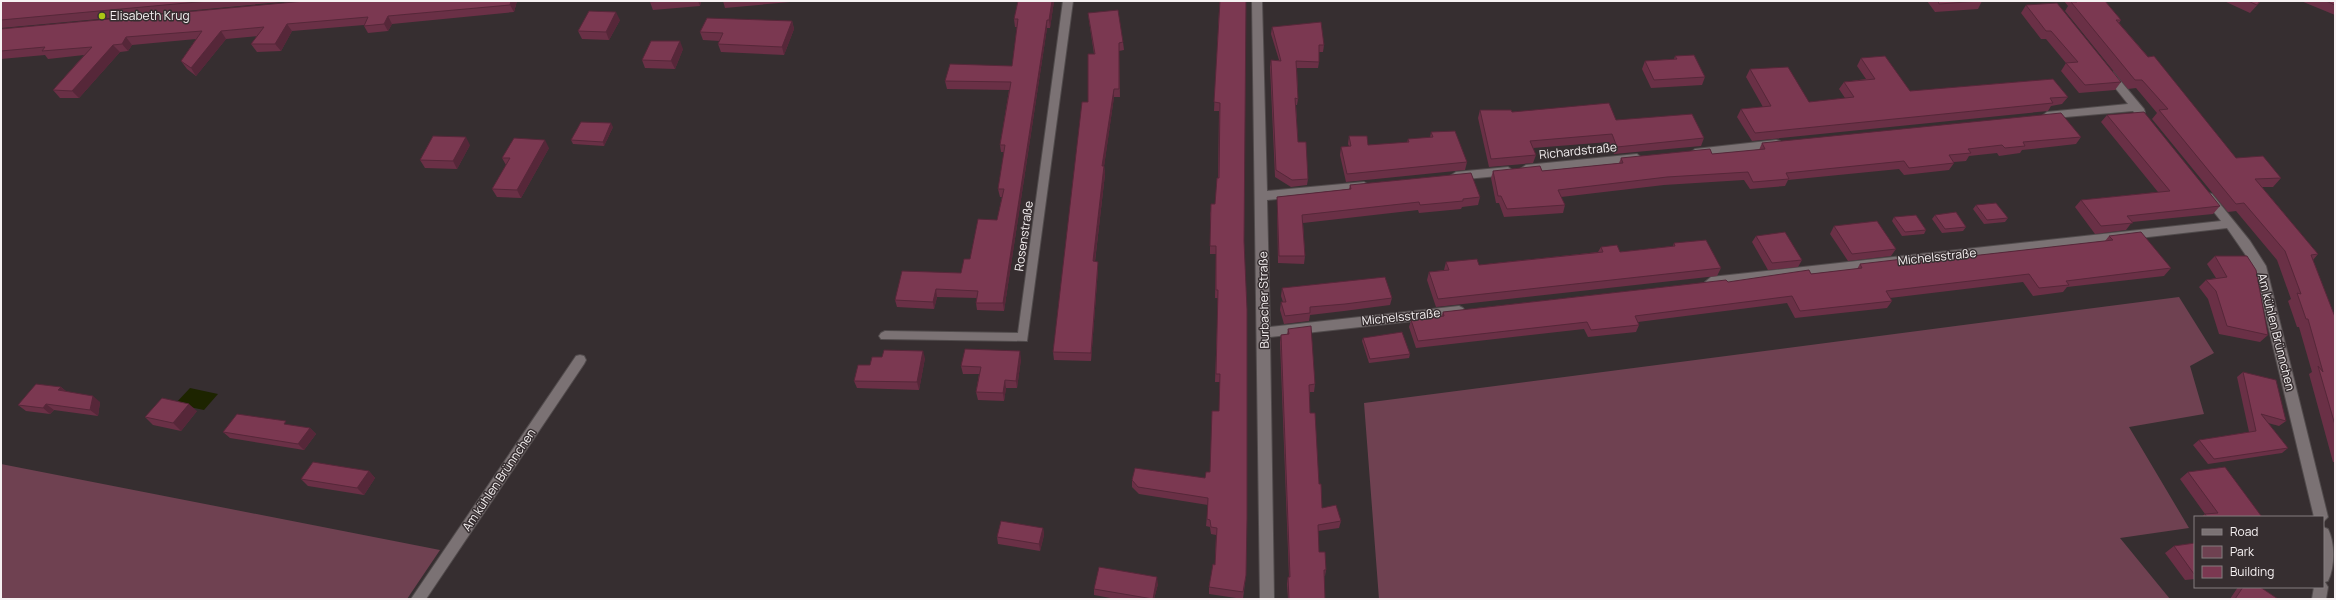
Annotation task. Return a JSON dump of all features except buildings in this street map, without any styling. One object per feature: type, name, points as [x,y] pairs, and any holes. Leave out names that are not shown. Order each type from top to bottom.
[{"type":"street","name":"Rosenstraße","points":[[885,336],[1024,338],[1068,1]]},
{"type":"street","name":"Burbacher Straße","points":[[1257,1],[1262,196],[1267,599]]},
{"type":"street","points":[[2102,66],[2146,120]]},
{"type":"street","points":[[2033,118],[2136,107]]},
{"type":"street","points":[[1684,154],[1787,143]]},
{"type":"street","name":"Richardstraße","points":[[1445,178],[1652,157]]},
{"type":"street","points":[[1262,196],[1373,185]]},
{"type":"street","name":"Am kühlen Brünnchen","points":[[2199,187],[2260,266],[2321,516]]},
{"type":"street","name":"Michelsstraße","points":[[1699,284],[2229,224]]},
{"type":"street","name":"Michelsstraße","points":[[1264,333],[1470,310]]},
{"type":"street","name":"Am kühlen Brünnchen","points":[[418,599],[580,360]]},
{"type":"street","points":[[2324,541],[2326,558],[2324,570]]},
{"type":"street","points":[[2319,599],[2321,588]]},
{"type":"green space","points":[[2179,297],[2214,353],[2190,366],[2204,414],[2129,427],[2189,528],[2120,538],[2170,599],[1379,599],[1364,403]]},
{"type":"green space","points":[[1,464],[440,550],[407,599],[1,599]]},
{"type":"shaded area","points":[[190,388],[218,394],[204,410],[175,404]]},
{"type":"place","name":"Elisabeth Krug","points":[[102,16]]}]
